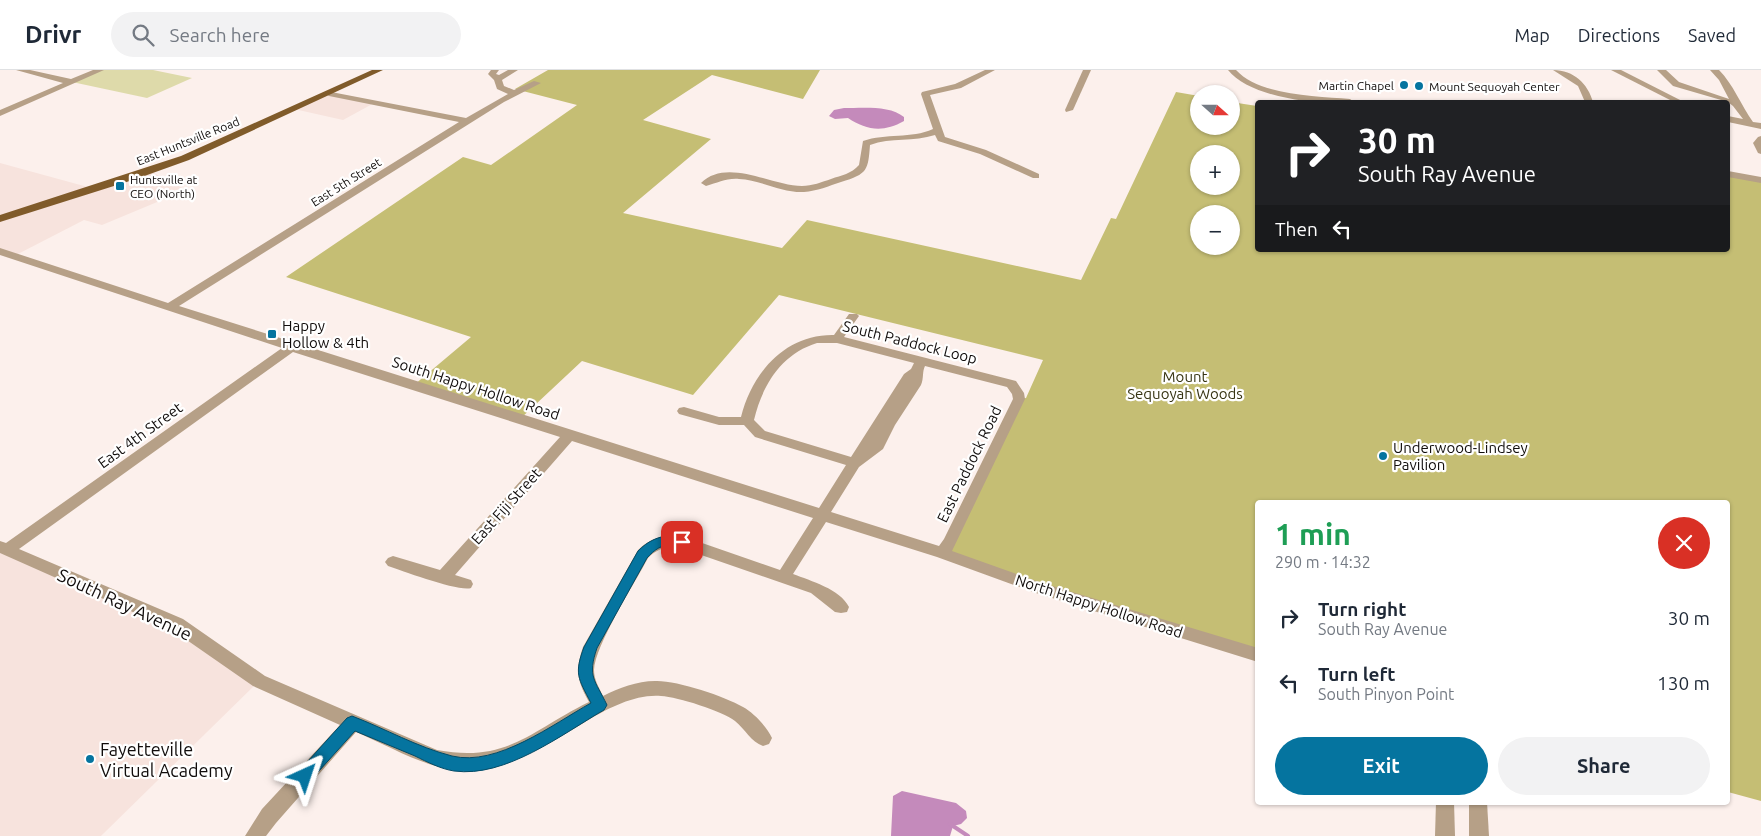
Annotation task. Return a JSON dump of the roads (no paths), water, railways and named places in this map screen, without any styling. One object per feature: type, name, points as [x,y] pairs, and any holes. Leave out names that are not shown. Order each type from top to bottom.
[{"type":"main road","name":"East Huntsville Road","points":[[0,219],[185,158],[379,70]]},
{"type":"street","points":[[20,70],[71,82]]},
{"type":"street","points":[[0,113],[100,70]]},
{"type":"street","points":[[495,70],[492,74],[498,79],[500,86],[513,93]]},
{"type":"street","points":[[498,79],[514,70]]},
{"type":"street","points":[[991,70],[958,86],[925,94],[941,139],[983,152],[1036,176]]},
{"type":"street","points":[[1069,110],[1087,70]]},
{"type":"street","points":[[1232,70],[1240,79],[1267,90],[1336,100]]},
{"type":"street","points":[[1557,70],[1582,85],[1588,100]]},
{"type":"street","points":[[1614,70],[1676,100]]},
{"type":"street","points":[[1661,70],[1676,84],[1724,100]]},
{"type":"street","points":[[1714,70],[1723,79],[1736,104],[1751,124]]},
{"type":"street","name":"East 5th Street","points":[[171,306],[467,121],[513,93],[537,82]]},
{"type":"street","points":[[330,93],[467,121]]},
{"type":"street","points":[[1730,102],[1736,104]]},
{"type":"street","points":[[1730,119],[1761,126]]},
{"type":"street","points":[[706,183],[724,175],[740,175],[797,189],[811,188],[857,172],[865,164],[866,143],[872,140],[891,137],[920,137],[938,130]]},
{"type":"street","points":[[1761,139],[1758,142],[1761,151]]},
{"type":"street","points":[[1730,174],[1761,180]]},
{"type":"street","name":"South Happy Hollow Road","points":[[0,251],[292,347],[942,553]]},
{"type":"street","points":[[837,339],[854,316]]},
{"type":"street","name":"South Paddock Loop","points":[[747,421],[750,406],[758,387],[775,366],[801,344],[812,340],[837,339],[919,366],[1011,384],[1014,388]]},
{"type":"street","name":"East 4th Street","points":[[3,549],[292,347]]},
{"type":"street","points":[[784,576],[856,463],[878,446],[888,424],[915,385],[919,366]]},
{"type":"street","name":"East Paddock Road","points":[[942,553],[950,542],[1019,399],[1014,388]]},
{"type":"street","points":[[684,411],[719,422],[747,421],[760,434],[856,463]]},
{"type":"street","name":"East Fiji Street","points":[[443,578],[570,435]]},
{"type":"street","points":[[599,705],[585,676],[585,662],[591,647],[643,554],[650,546],[665,540],[682,542],[818,589],[841,608]]},
{"type":"street","name":"South Ray Avenue","points":[[3,549],[177,624],[258,681],[352,723],[454,764],[494,761],[522,750],[599,705],[633,690],[655,688],[678,690],[739,714],[763,738]]},
{"type":"street","name":"North Happy Hollow Road","points":[[942,553],[1036,587],[1255,654]]},
{"type":"street","points":[[394,562],[465,584]]},
{"type":"street","points":[[255,836],[269,816],[352,723]]},
{"type":"street","points":[[1445,805],[1445,836]]},
{"type":"street","points":[[1478,805],[1478,836]]},
{"type":"waterway","points":[[950,824],[968,836]]},
{"type":"place","name":"Martin Chapel","points":[[1404,85]]},
{"type":"place","name":"Mount Sequoyah Center","points":[[1419,86]]},
{"type":"place","name":"Huntsville at CEO (North)","points":[[120,186]]},
{"type":"place","name":"Happy Hollow & 4th","points":[[272,334]]},
{"type":"place","name":"Underwood-Lindsey Pavilion","points":[[1383,456]]},
{"type":"place","name":"Fayetteville Virtual Academy","points":[[90,759]]},
{"type":"park label","name":"Mount Sequoyah Woods","points":[[1185,384]]}]
